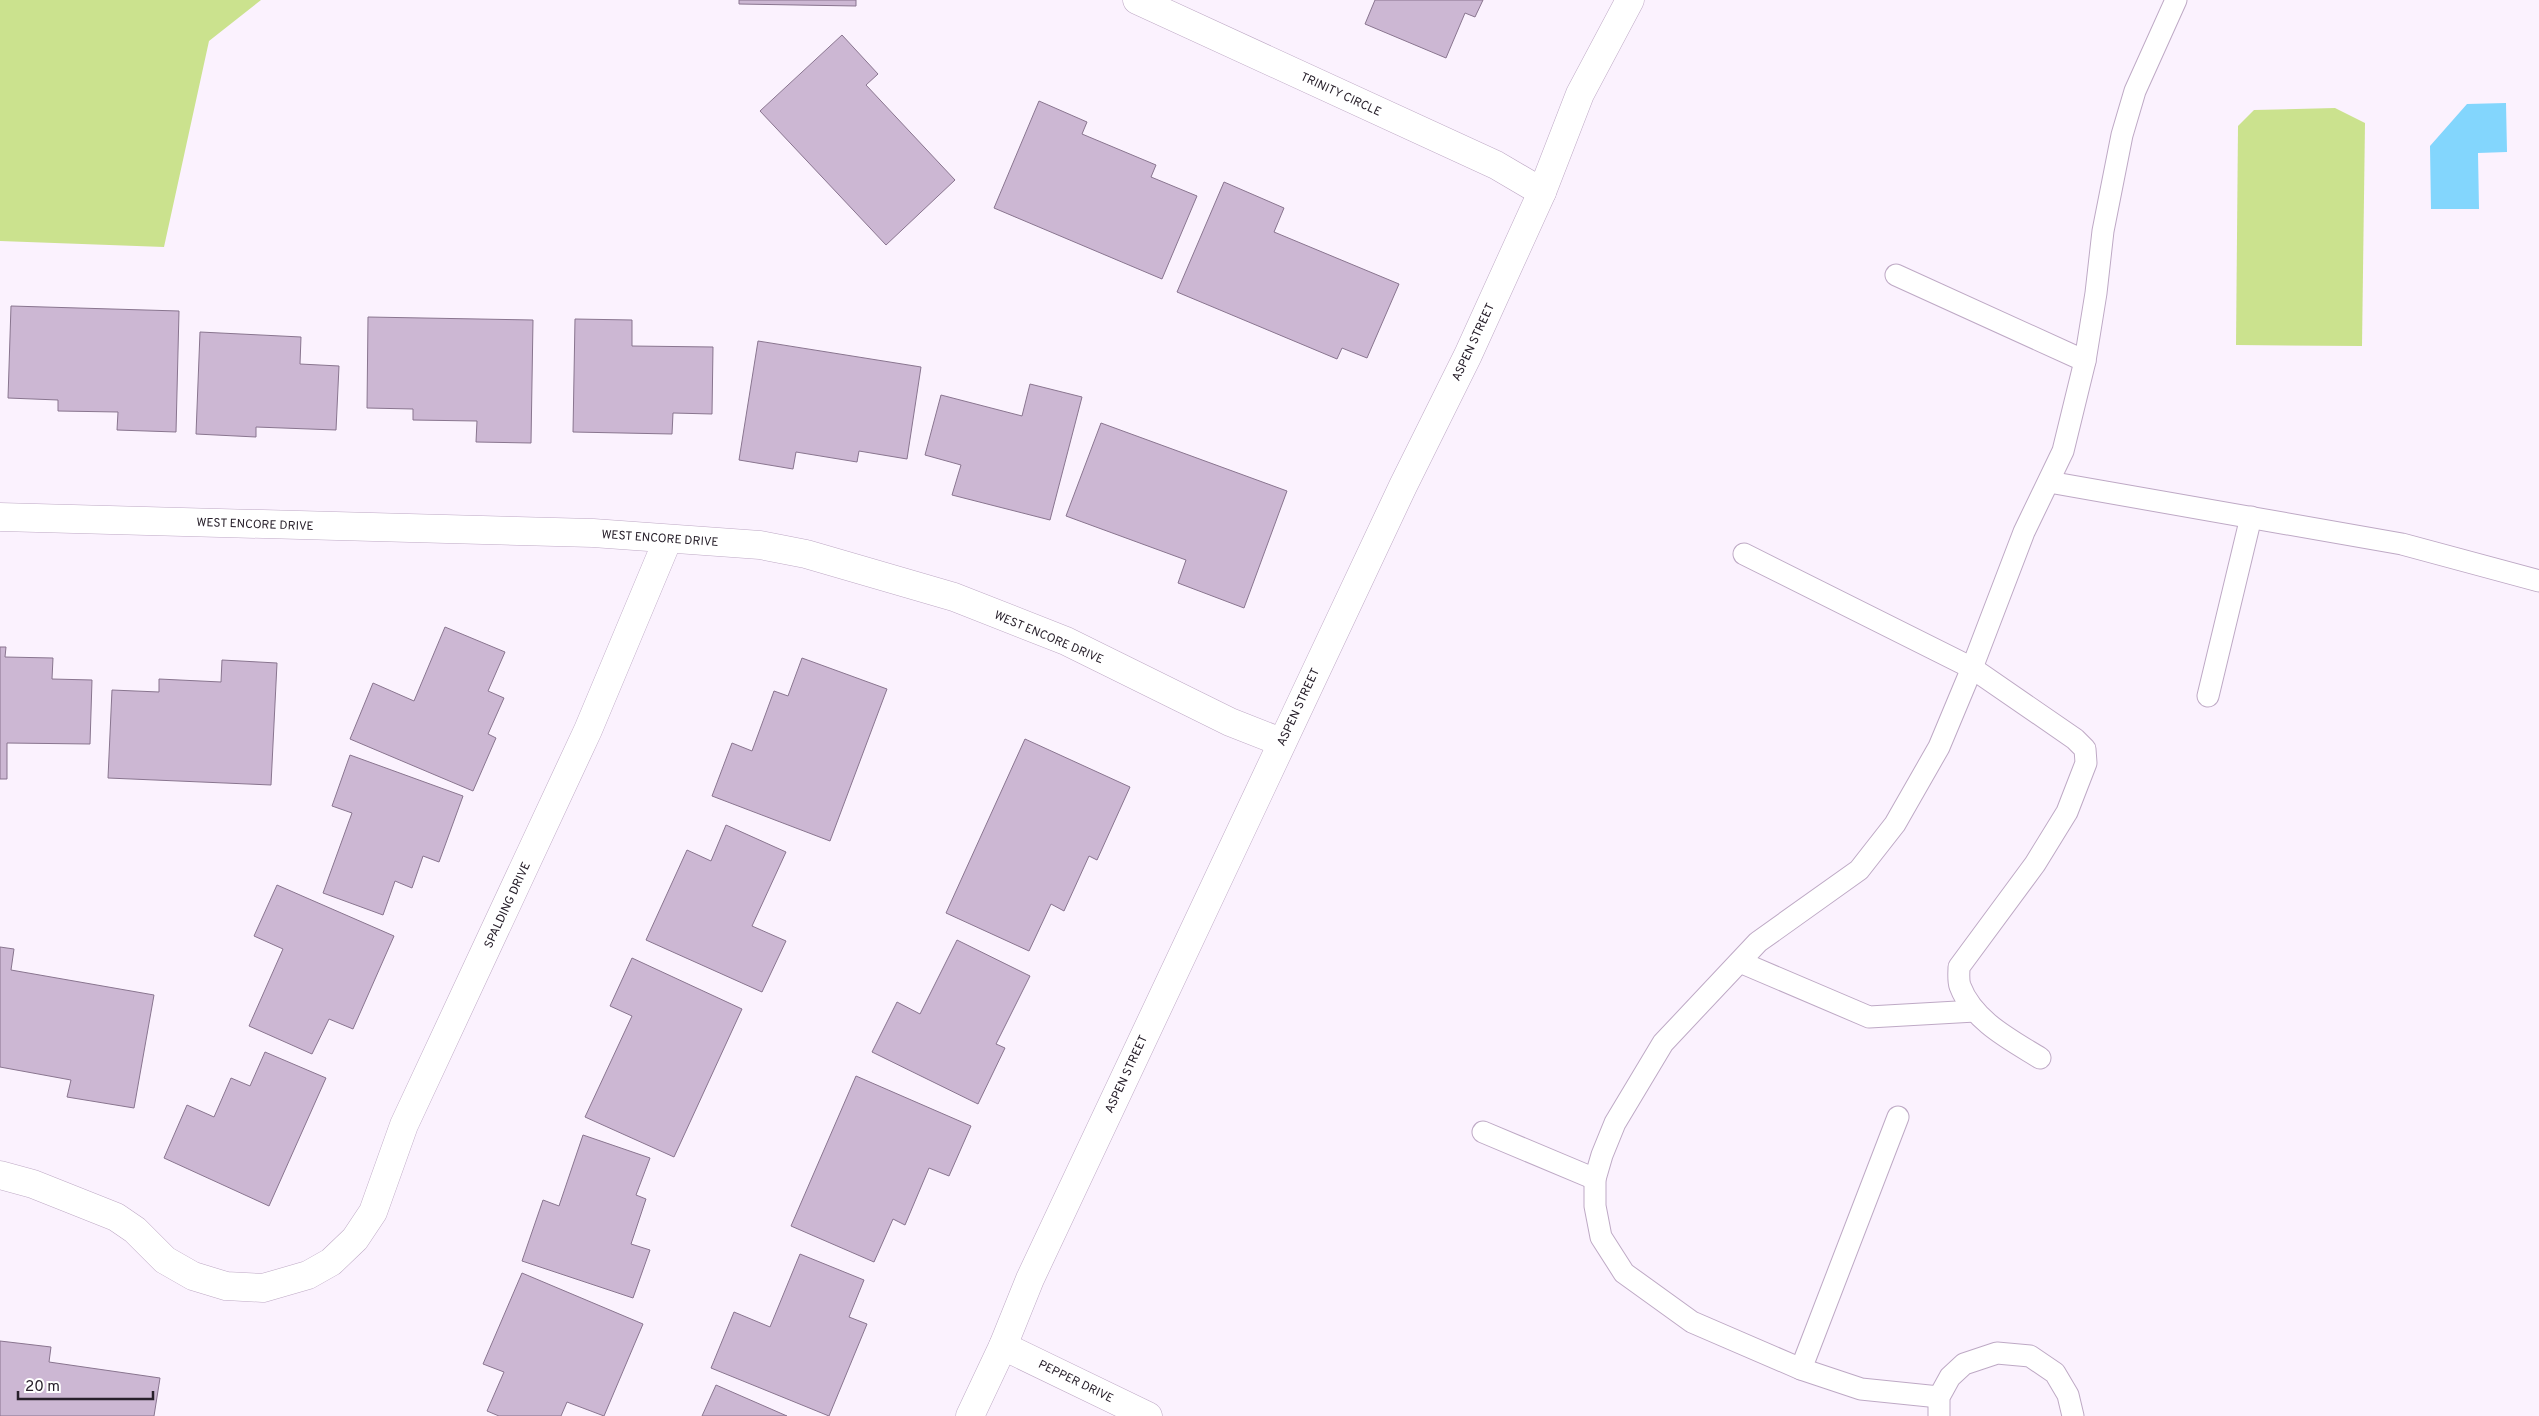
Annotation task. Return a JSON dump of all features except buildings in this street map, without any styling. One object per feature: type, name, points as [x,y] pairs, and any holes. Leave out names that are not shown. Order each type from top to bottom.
[{"type":"street","name":"TRINITY CIRCLE","points":[[1137,0],[1496,165],[1542,192]]},
{"type":"street","name":"ASPEN STREET","points":[[970,1416],[1003,1346],[1030,1279],[1282,742],[1403,486],[1468,355],[1542,192],[1580,94],[1630,0]]},
{"type":"street","name":"WEST ENCORE DRIVE","points":[[0,517],[593,534],[760,545],[806,554],[954,597],[1066,641],[1230,722],[1282,742]]},
{"type":"street","name":"SPALDING DRIVE","points":[[0,1175],[33,1184],[116,1217],[135,1230],[165,1260],[193,1276],[226,1286],[263,1288],[308,1275],[331,1262],[355,1239],[373,1212],[404,1125],[588,730],[668,539]]},
{"type":"street","name":"PEPPER DRIVE","points":[[1003,1346],[1148,1416]]},
{"type":"lane","points":[[2073,1416],[2068,1395],[2055,1373],[2030,1356],[1997,1353],[1964,1364],[1950,1377],[1939,1406],[1861,1389],[1801,1369],[1692,1322],[1624,1273],[1601,1237],[1595,1206],[1596,1180],[1602,1155],[1615,1123],[1663,1043],[1758,942],[1859,870],[1895,824],[1939,747],[1972,668],[2024,532],[2063,451],[2085,361],[2103,232],[2122,135],[2135,91],[2176,0]]},
{"type":"lane","points":[[1896,275],[2085,361]]},
{"type":"lane","points":[[2049,482],[2185,508],[2251,517],[2402,544],[2539,581]]},
{"type":"lane","points":[[2208,696],[2251,517]]},
{"type":"lane","points":[[1744,554],[1972,668],[2075,739],[2085,749],[2086,763],[2067,812],[2035,864],[1959,967],[1960,985],[1975,1011],[2003,1035],[2040,1058]]},
{"type":"lane","points":[[1740,962],[1869,1017],[1975,1011]]},
{"type":"lane","points":[[1801,1369],[1898,1117]]},
{"type":"lane","points":[[1483,1132],[1596,1180]]},
{"type":"green space","points":[[0,0],[261,0],[209,41],[164,247],[0,241]]},
{"type":"green space","points":[[2335,108],[2365,123],[2362,346],[2236,345],[2238,126],[2254,110]]},
{"type":"water","points":[[2506,103],[2507,152],[2478,153],[2479,209],[2431,209],[2430,146],[2467,104]]}]
